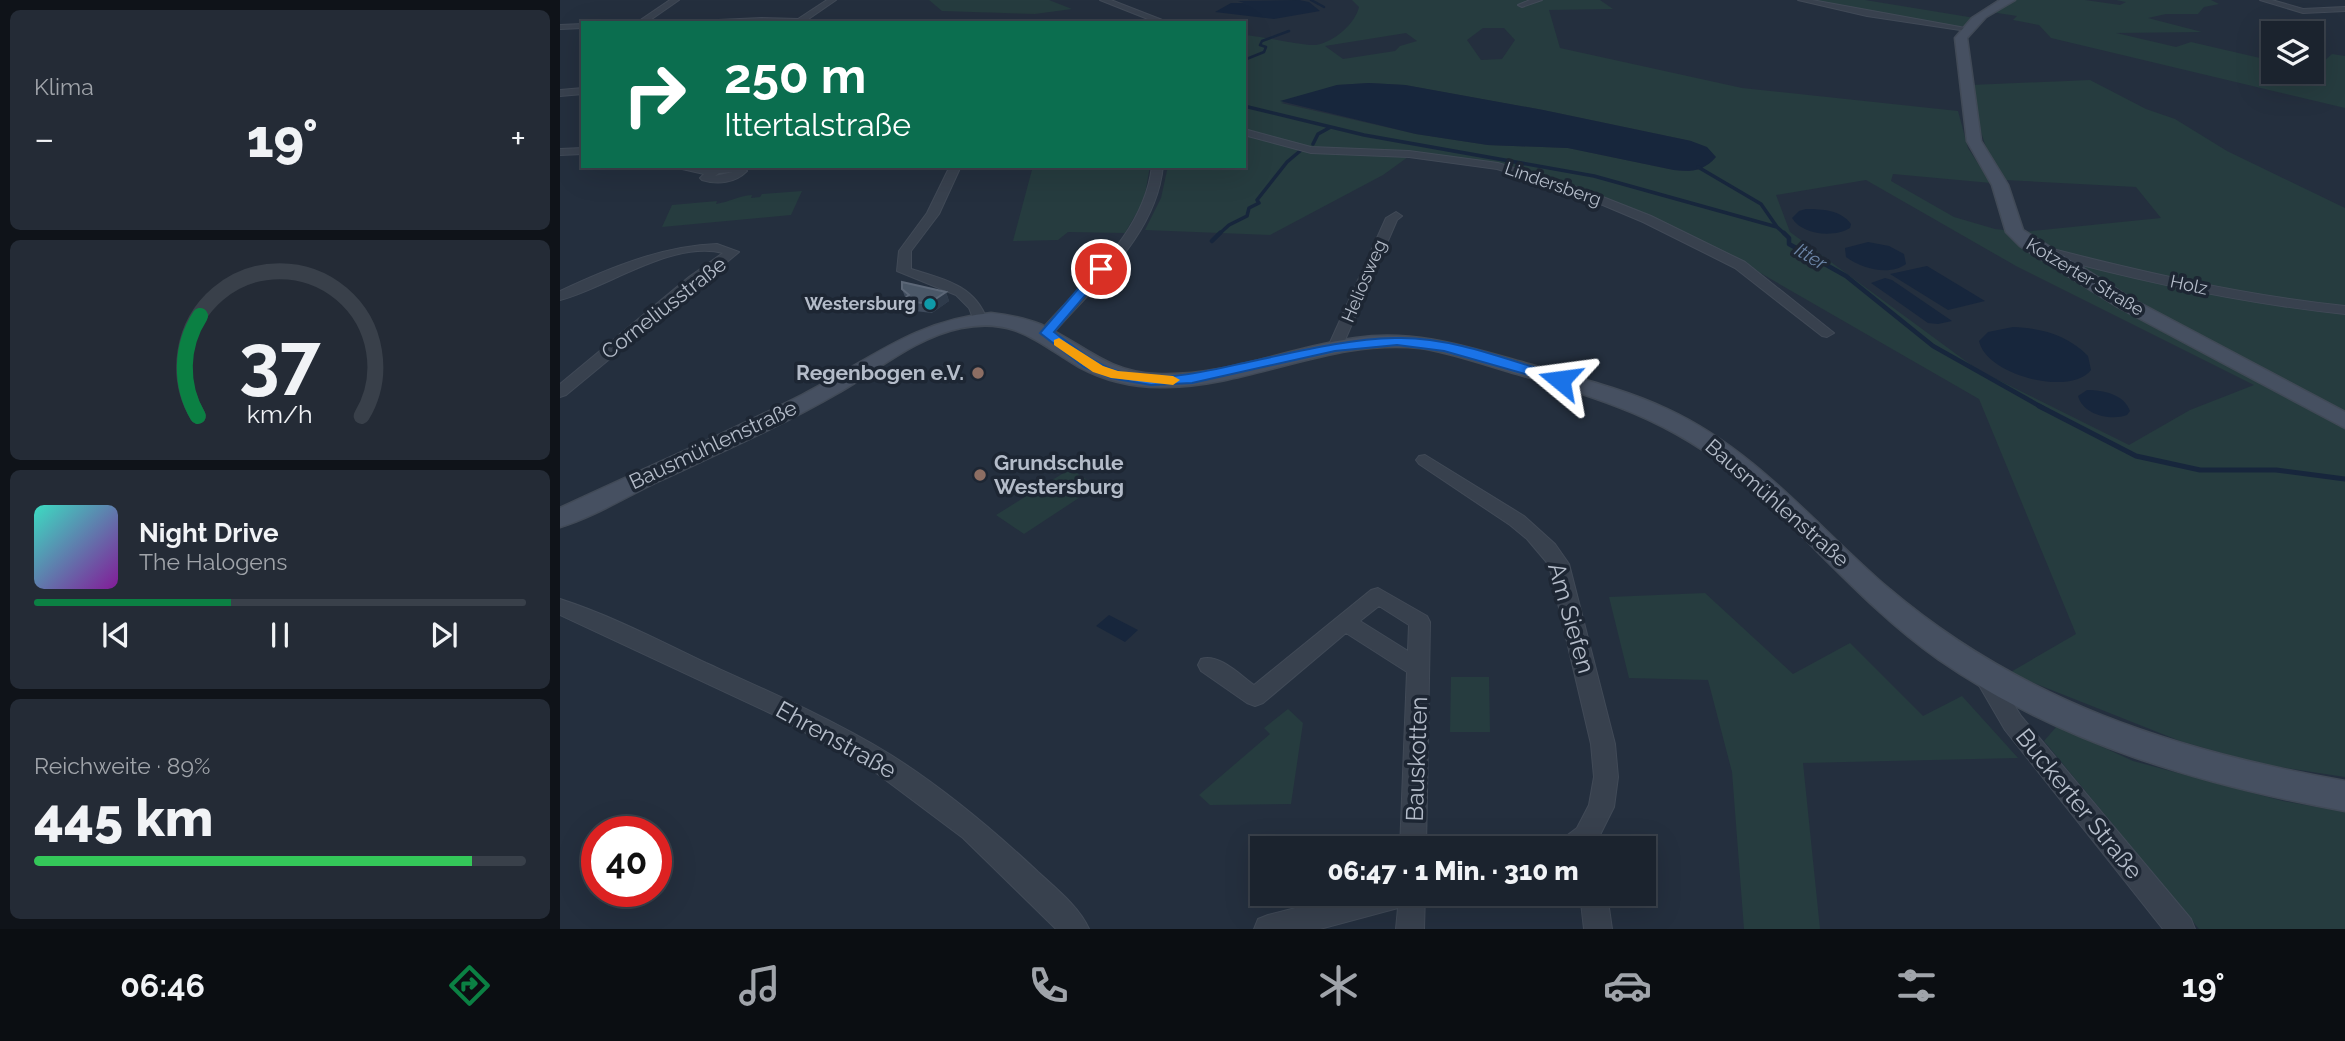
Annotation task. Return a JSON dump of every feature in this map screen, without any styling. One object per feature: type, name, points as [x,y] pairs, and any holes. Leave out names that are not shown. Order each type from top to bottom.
[{"type":"street","points":[[643,21],[675,0]]},
{"type":"street","points":[[801,20],[831,0]]},
{"type":"street","points":[[1104,0],[1161,21]]},
{"type":"street","points":[[1521,5],[1538,0]]},
{"type":"street","points":[[1802,0],[1867,14],[1967,29],[2004,2]]},
{"type":"street","points":[[2264,0],[2303,11],[2345,9]]},
{"type":"street","points":[[729,21],[812,21]]},
{"type":"street","points":[[560,27],[581,26]]},
{"type":"street","name":"Kotzerter Straße","points":[[1967,29],[1961,38],[1974,141],[2000,185],[2015,232],[2035,248],[2154,319],[2345,421]]},
{"type":"street","points":[[560,93],[581,91]]},
{"type":"street","name":"Lindersberg","points":[[1246,132],[1273,137],[1311,150],[1420,155],[1498,166],[1540,178],[1647,219],[1716,252],[1740,265],[1827,333]]},
{"type":"street","points":[[560,152],[581,151]]},
{"type":"street","points":[[686,168],[711,172]]},
{"type":"street","points":[[955,168],[933,214],[905,251],[904,271],[964,293],[977,306],[980,320]]},
{"type":"street","points":[[1046,333],[1130,236],[1144,215],[1153,193],[1158,168]]},
{"type":"street","name":"Heliosweg","points":[[1335,347],[1368,268],[1392,218],[1396,216]]},
{"type":"street","name":"Corneliusstraße","points":[[560,296],[593,280],[690,249],[713,247],[733,252],[694,279],[560,392]]},
{"type":"street","name":"Holz","points":[[2035,248],[2189,286],[2298,306],[2345,310]]},
{"type":"street","name":"Bausmühlenstraße","points":[[560,518],[811,399],[927,333],[958,323],[980,320],[1012,321],[1046,333],[1098,369],[1116,375],[1151,380],[1192,378],[1335,347],[1377,342],[1434,345],[1600,391],[1656,411],[1700,436],[1735,461],[1899,614],[1984,675],[2091,726],[2171,757],[2288,787],[2345,796]]},
{"type":"street","name":"Am Siefen","points":[[1425,460],[1526,528],[1549,548],[1559,564],[1581,648],[1605,766],[1605,792],[1585,836]]},
{"type":"street","name":"Bauskotten","points":[[1209,665],[1255,697],[1378,595],[1420,622],[1414,836]]},
{"type":"street","name":"Ehrenstraße","points":[[560,607],[600,622],[749,693],[902,776],[979,833],[1074,929]]},
{"type":"street","name":"Bauskotten","points":[[1346,623],[1420,669]]},
{"type":"street","name":"Buckerter Straße","points":[[1984,675],[2013,723],[2180,929]]},
{"type":"street","points":[[1268,929],[1356,906]]},
{"type":"street","points":[[1410,929],[1411,906]]},
{"type":"street","points":[[1595,906],[1598,929]]},
{"type":"green space","points":[[929,0],[1049,0],[1072,9],[1035,14],[942,11]]},
{"type":"green space","points":[[1352,0],[1600,0],[1613,9],[1549,10],[1560,48],[1742,88],[1958,111],[1968,148],[1991,183],[1893,174],[1891,181],[1954,217],[1995,229],[2023,232],[2161,218],[2136,187],[2004,180],[1986,146],[1971,85],[2090,80],[2146,109],[2175,119],[2227,151],[2345,208],[2345,777],[2260,764],[2180,741],[2009,673],[2076,634],[1979,399],[1736,259],[1551,177],[1518,168],[1421,153],[1408,157],[1383,175],[1270,235],[1145,230],[1161,198],[1168,168],[1246,168],[1246,35],[1316,45],[1343,31],[1359,7]],"holes":[[[1483,28],[1504,28],[1515,40],[1502,59],[1481,60],[1467,40]],[[1406,33],[1417,41],[1400,46],[1395,51],[1343,59],[1325,46]],[[1337,85],[1405,85],[1691,141],[1703,169],[1674,170],[1568,148],[1488,145],[1416,134],[1281,103]],[[1866,180],[2016,266],[2254,385],[2190,410],[2129,445],[1978,370],[1790,232],[1776,195]]]},
{"type":"green space","points":[[1810,0],[1865,0],[1975,18],[1966,26],[1955,26],[1862,12]]},
{"type":"green space","points":[[2085,0],[2120,5],[2126,2],[2116,0],[2211,0],[2219,4],[2204,7],[2198,14],[2166,14],[2148,18],[2202,32],[2116,33],[2176,47],[2191,42],[2261,58],[2261,84],[2324,84],[2324,61],[2332,54],[2345,56],[2345,108],[2051,38],[2039,25],[2013,20],[2017,16],[1991,12],[2006,2]]},
{"type":"green space","points":[[1032,168],[1150,168],[1144,200],[1125,233],[1068,232],[1058,240],[1013,241]]},
{"type":"green space","points":[[802,191],[791,215],[662,227],[672,205],[717,201],[716,204],[752,195],[751,198],[760,197],[762,194]]},
{"type":"green space","points":[[1070,469],[1097,486],[1024,534],[996,515]]},
{"type":"green space","points":[[1705,593],[1793,674],[1850,643],[1923,716],[1962,696],[2018,758],[1803,763],[1820,929],[1744,929],[1732,772],[1708,680],[1629,678],[1609,597]]},
{"type":"green space","points":[[1451,677],[1489,677],[1490,732],[1450,732]]},
{"type":"green space","points":[[1288,709],[1303,723],[1291,804],[1210,805],[1199,795],[1270,734],[1264,728]]},
{"type":"green space","points":[[2057,726],[2133,761],[2283,801],[2345,812],[2345,929],[2199,929],[2044,741]]},
{"type":"water","points":[[1238,1],[1309,2],[1320,11],[1274,19],[1215,12],[1231,3],[1244,3]]},
{"type":"water","points":[[1337,85],[1405,85],[1691,141],[1707,147],[1716,157],[1697,170],[1674,170],[1568,148],[1488,145],[1416,134],[1280,101]]},
{"type":"water","points":[[1806,209],[1837,213],[1847,219],[1851,224],[1850,228],[1827,234],[1803,228],[1792,218],[1799,211]]},
{"type":"water","points":[[1868,242],[1889,246],[1904,254],[1906,264],[1892,270],[1876,270],[1846,257],[1845,248]]},
{"type":"water","points":[[1927,266],[1985,301],[1948,310],[1890,274]]},
{"type":"water","points":[[1885,278],[1952,321],[1928,323],[1871,283]]},
{"type":"water","points":[[2013,327],[2044,331],[2063,338],[2088,356],[2091,370],[2080,378],[2066,382],[2048,382],[2012,372],[1996,364],[1985,353],[1979,341],[1988,332]]},
{"type":"water","points":[[2087,390],[2106,392],[2118,397],[2130,411],[2121,417],[2106,417],[2091,412],[2078,396]]},
{"type":"water","points":[[1109,615],[1138,630],[1125,642],[1096,626]]},
{"type":"building","points":[[902,282],[946,292],[928,304],[902,300],[909,295],[902,289]]},
{"type":"waterway","name":"Itter","points":[[1311,0],[1324,7]]},
{"type":"waterway","name":"Itter","points":[[1246,59],[1264,52],[1266,47],[1260,45],[1262,41],[1289,31]]},
{"type":"waterway","name":"Itter","points":[[1246,106],[1364,135],[1594,176],[1777,227]]},
{"type":"waterway","points":[[1313,144],[1318,134],[1329,128]]},
{"type":"waterway","points":[[1218,235],[1229,225],[1247,216],[1249,208],[1259,203],[1257,200],[1287,162],[1300,151]]},
{"type":"waterway","points":[[1698,167],[1761,204],[1777,227]]},
{"type":"waterway","name":"Itter","points":[[1777,227],[1786,235]]},
{"type":"waterway","points":[[1212,241],[1218,235]]},
{"type":"waterway","name":"Itter","points":[[1786,235],[1789,244],[1846,276],[1933,346],[2043,408]]},
{"type":"waterway","name":"Itter","points":[[2039,406],[2136,456],[2200,470],[2276,470],[2345,479]]},
{"type":"slow traffic","points":[[1059,343],[1089,364],[1116,375],[1133,379],[1173,380]]},
{"type":"place","name":"Westersburg","points":[[930,304]]},
{"type":"place","name":"Regenbogen e.V.","points":[[978,373]]},
{"type":"place","name":"Grundschule Westersburg","points":[[980,475]]},
{"type":"route","points":[[1101,269],[1046,333],[1089,364],[1116,375],[1151,380],[1192,378],[1335,347],[1397,341],[1445,347],[1560,380]]}]
